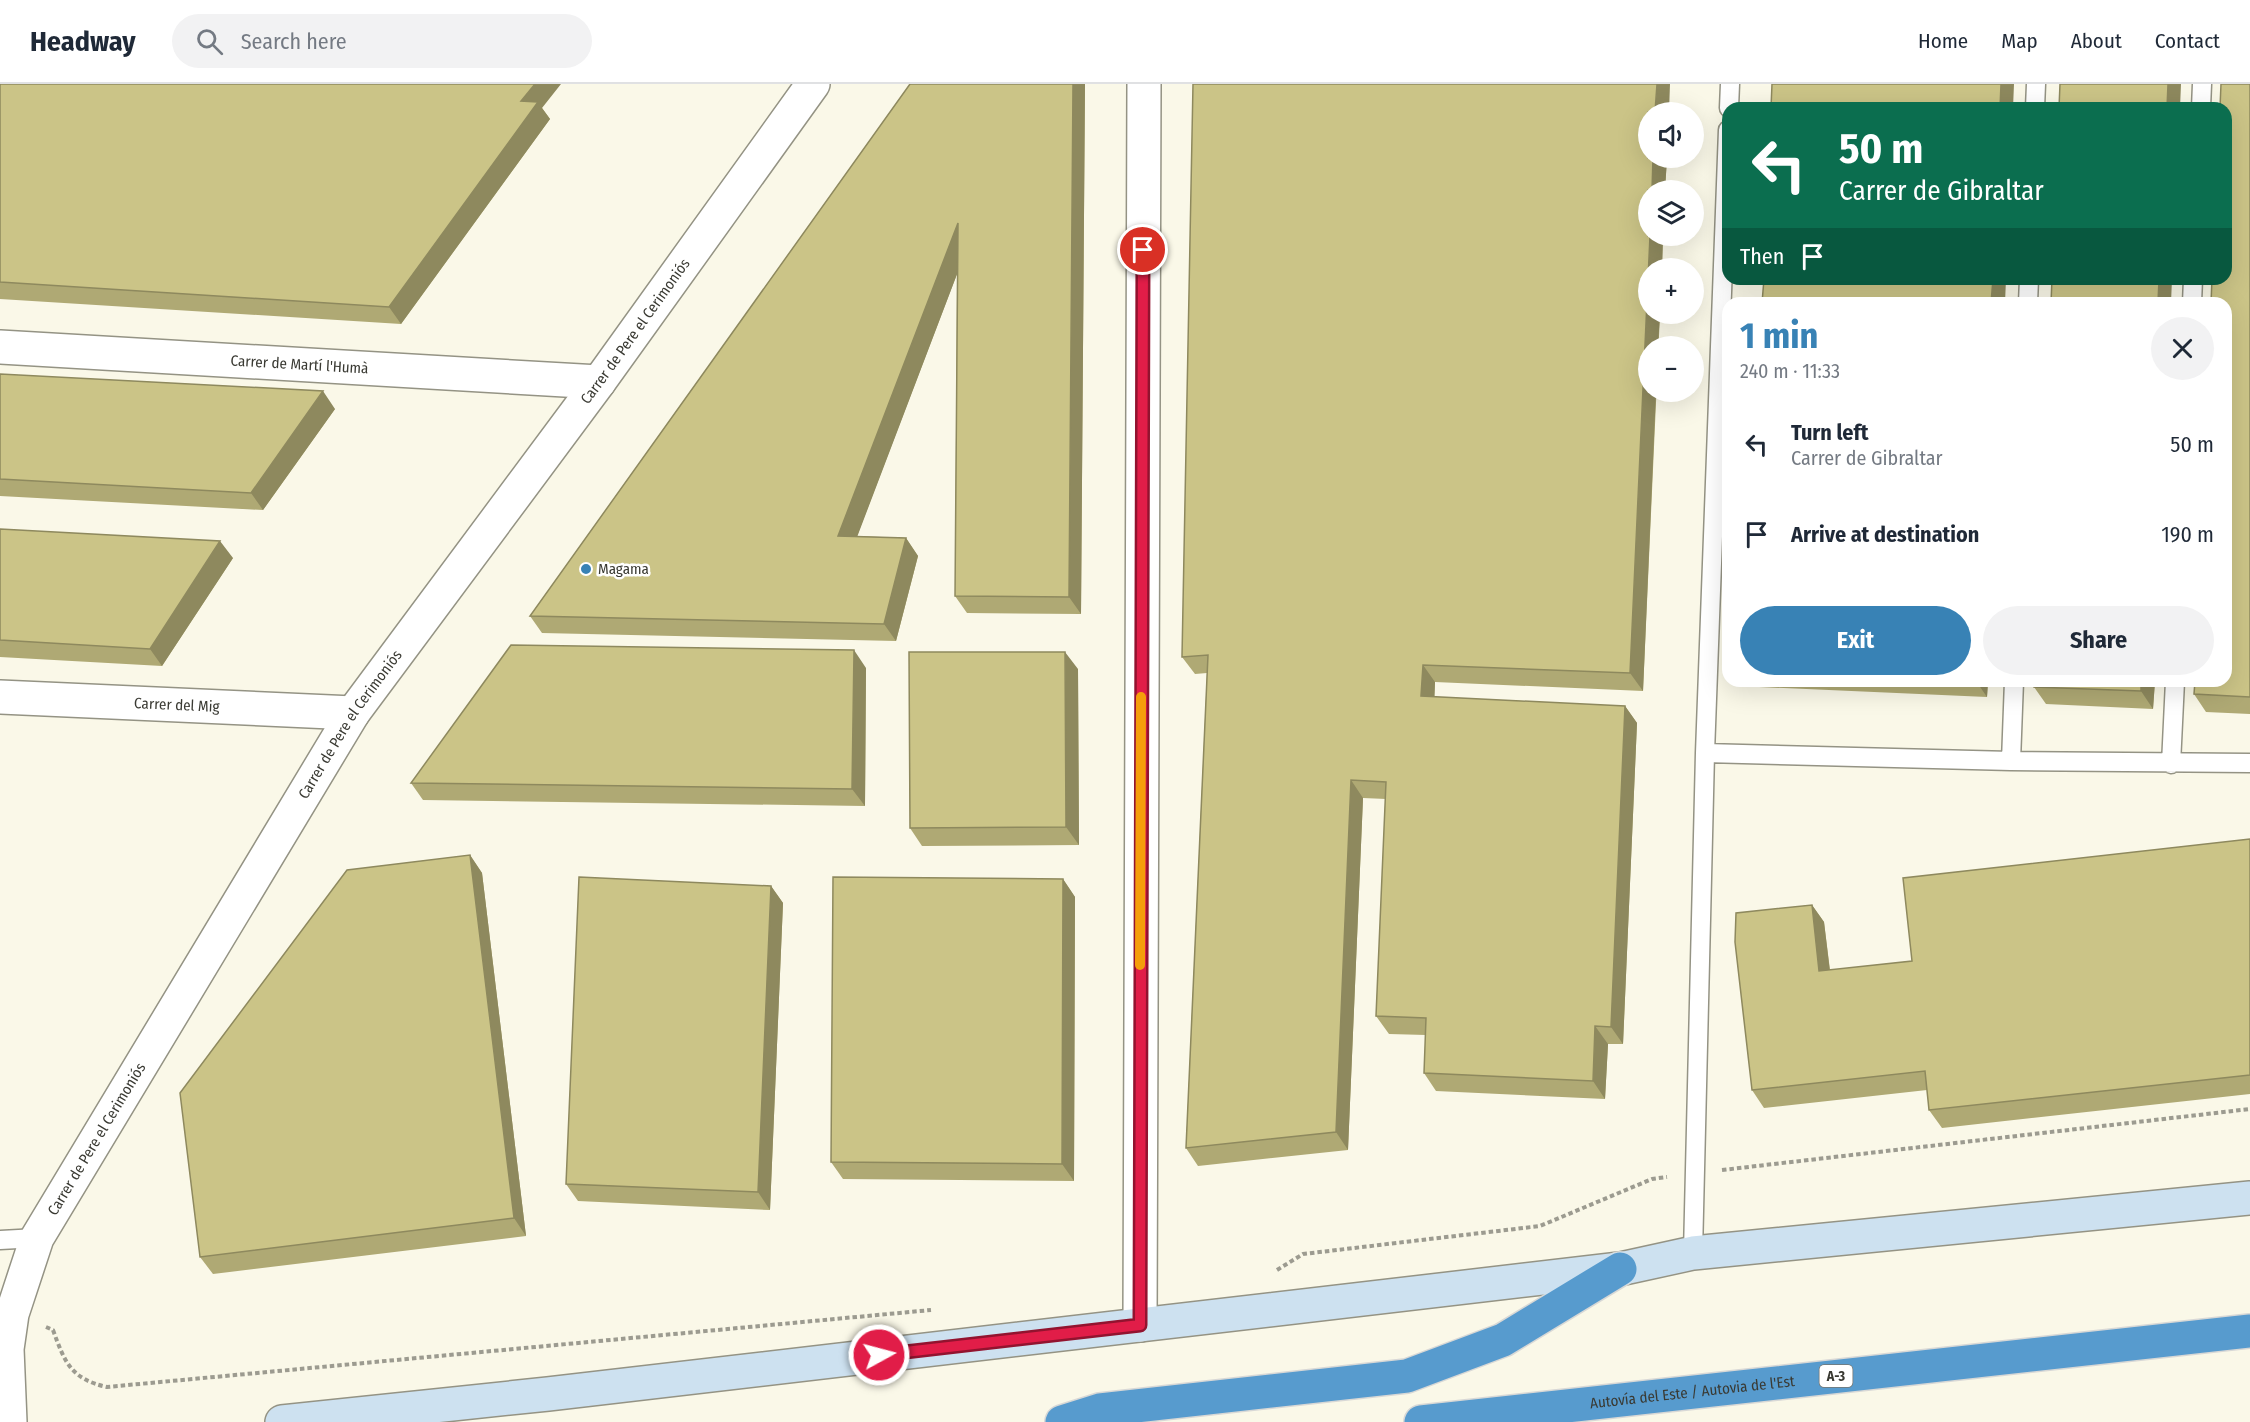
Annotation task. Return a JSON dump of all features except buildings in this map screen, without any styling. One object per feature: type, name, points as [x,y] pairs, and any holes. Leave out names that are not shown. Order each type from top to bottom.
[{"type":"highway","points":[[1062,1422],[1100,1410],[1407,1376],[1503,1340],[1620,1269]]},
{"type":"highway","name":"Autovía del Este / Autovia de l'Est","points":[[1421,1422],[2250,1331]]},
{"type":"street","name":"Carrer de Pere el Cerimoniós","points":[[10,1422],[7,1349],[12,1314],[37,1238],[353,713],[599,382],[813,84]]},
{"type":"street","points":[[1140,1325],[1144,84]]},
{"type":"street","name":"Carrer de Martí l'Humà","points":[[0,347],[599,382]]},
{"type":"street","name":"Carrer del Mig","points":[[0,697],[353,713]]},
{"type":"street","points":[[282,1422],[548,1395],[1620,1269],[1693,1253],[2250,1198]]},
{"type":"lane","points":[[1729,102],[1730,84]]},
{"type":"lane","points":[[2035,102],[2036,84]]},
{"type":"lane","points":[[2201,102],[2202,84]]},
{"type":"lane","points":[[1693,1253],[1705,753],[1722,285]]},
{"type":"lane","points":[[2011,761],[2014,687]]},
{"type":"lane","points":[[2171,764],[2175,687]]},
{"type":"lane","points":[[1705,753],[2171,764],[2250,762]]},
{"type":"lane","points":[[0,1240],[37,1238]]},
{"type":"slow traffic","points":[[1140,965],[1141,697]]},
{"type":"place","name":"Magama","points":[[586,569]]},
{"type":"route","points":[[879,1355],[1140,1325],[1143,250]]}]
